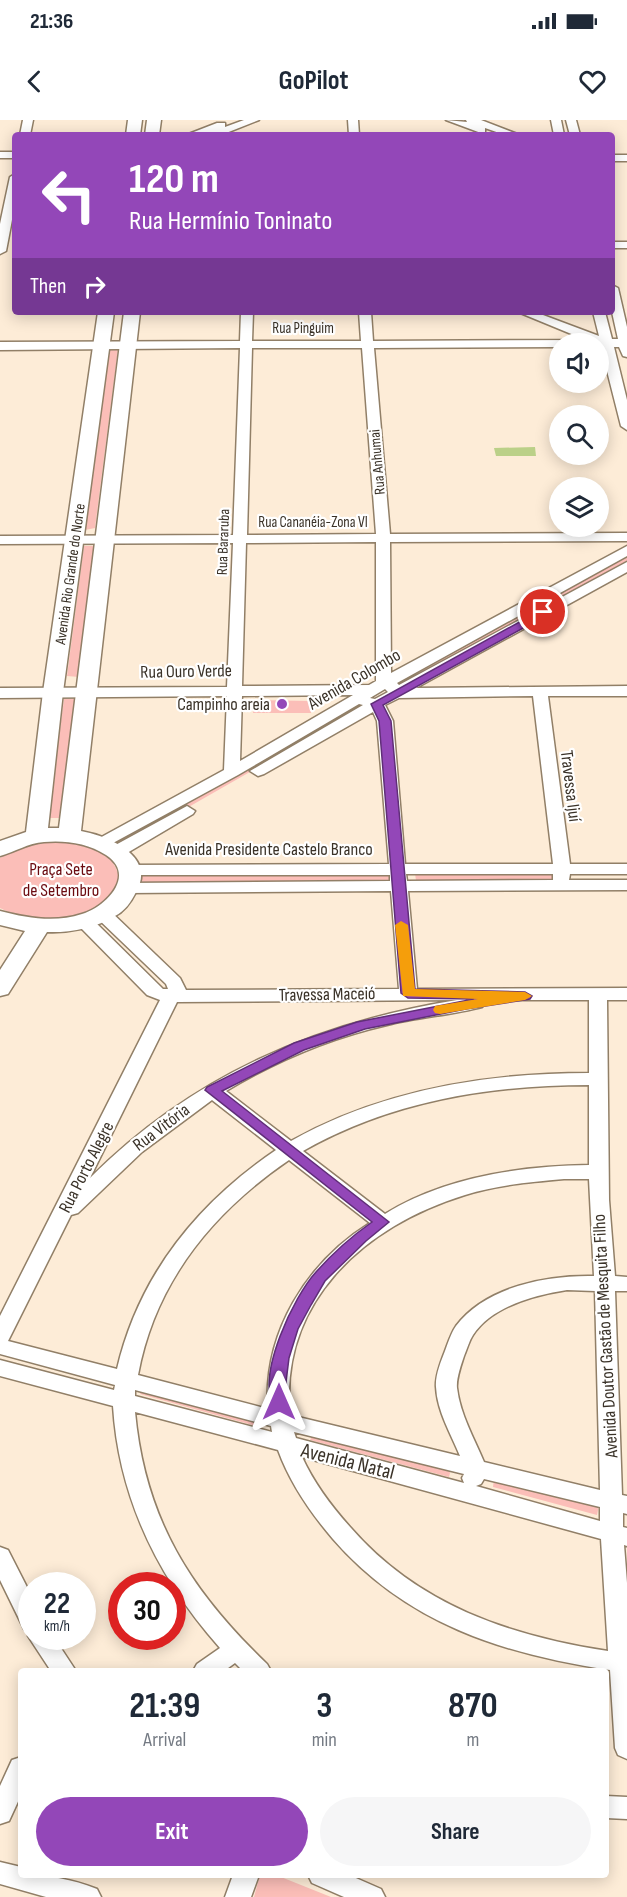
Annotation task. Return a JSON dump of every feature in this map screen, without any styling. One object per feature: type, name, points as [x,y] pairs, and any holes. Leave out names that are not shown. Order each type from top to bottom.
[{"type":"main road","name":"Avenida Rio Grande do Norte","points":[[36,836],[53,692],[106,315]]},
{"type":"main road","name":"Avenida Rio Grande do Norte","points":[[69,836],[132,315]]},
{"type":"main road","points":[[0,849],[36,836],[69,836],[118,863],[117,902],[93,917],[39,927],[2,922]]},
{"type":"main road","points":[[0,989],[39,927]]},
{"type":"street","points":[[200,132],[234,120]]},
{"type":"street","points":[[219,132],[253,120]]},
{"type":"street","points":[[454,120],[487,132]]},
{"type":"street","points":[[471,120],[506,132]]},
{"type":"street","points":[[0,249],[5,204],[12,185]]},
{"type":"street","points":[[615,302],[624,344]]},
{"type":"street","name":"Rua Bararuba","points":[[232,772],[247,315]]},
{"type":"street","name":"Rua Anhumai","points":[[365,315],[383,538],[378,693],[385,721],[408,993]]},
{"type":"street","points":[[533,315],[587,333]]},
{"type":"street","points":[[553,315],[592,333]]},
{"type":"street","points":[[600,315],[604,333]]},
{"type":"street","name":"Rua Pinguim","points":[[0,346],[368,344],[549,340]]},
{"type":"street","name":"Rua Pinguim","points":[[609,340],[624,344]]},
{"type":"street","points":[[609,355],[627,426]]},
{"type":"street","name":"Rua Cananéia-Zona VI","points":[[0,540],[627,537]]},
{"type":"street","name":"Avenida Colombo","points":[[118,863],[378,693],[627,550]]},
{"type":"street","name":"Avenida Colombo","points":[[118,863],[232,772],[378,693],[627,566]]},
{"type":"street","name":"Rua Ouro Verde","points":[[0,693],[234,690],[378,693],[627,690]]},
{"type":"street","name":"Travessa Ijuí","points":[[540,692],[561,876]]},
{"type":"street","name":"Avenida Presidente Castelo Branco","points":[[118,863],[398,887],[561,876],[627,869]]},
{"type":"street","name":"Avenida Presidente Castelo Branco","points":[[118,863],[397,868],[561,876],[627,885]]},
{"type":"street","points":[[93,917],[153,991],[171,996]]},
{"type":"street","name":"Travessa Maceió","points":[[171,996],[408,993],[525,996],[627,994]]},
{"type":"street","name":"Avenida Doutor Gastão de Mesquita Filho","points":[[598,995],[598,1172],[620,1504],[619,1662],[627,1748]]},
{"type":"street","name":"Rua Porto Alegre","points":[[0,1337],[171,996]]},
{"type":"street","name":"Rua Vitória","points":[[58,1222],[134,1146],[212,1090],[299,1047],[362,1025],[525,996]]},
{"type":"street","points":[[257,1668],[236,1650],[191,1598],[157,1542],[136,1486],[130,1458],[124,1401],[126,1378],[142,1320],[153,1294],[182,1246],[228,1197],[266,1166],[291,1150],[346,1122],[395,1104],[436,1093],[511,1081],[598,1079]]},
{"type":"street","points":[[212,1090],[382,1222]]},
{"type":"street","points":[[598,1172],[565,1172],[489,1182],[415,1206],[382,1222],[361,1238],[320,1277],[295,1321],[281,1358],[278,1382],[281,1421],[286,1445],[310,1492],[342,1535],[369,1562],[408,1593],[454,1619],[494,1636],[559,1653],[619,1662]]},
{"type":"street","points":[[467,1492],[477,1470],[450,1408],[446,1385],[462,1332],[478,1315],[517,1294],[567,1282],[627,1284]]},
{"type":"street","name":"Avenida Natal","points":[[0,1346],[281,1421],[620,1504]]},
{"type":"street","name":"Avenida Natal","points":[[0,1368],[620,1535]]},
{"type":"street","points":[[0,1556],[18,1593]]},
{"type":"street","points":[[50,1650],[62,1668]]},
{"type":"street","points":[[209,1668],[236,1650]]},
{"type":"street","points":[[0,1813],[18,1774]]},
{"type":"street","points":[[609,1807],[627,1808]]},
{"type":"street","points":[[0,1873],[18,1878]]},
{"type":"street","points":[[18,1878],[88,1897]]},
{"type":"street","points":[[238,1897],[245,1878]]},
{"type":"street","points":[[328,1878],[372,1897]]},
{"type":"green space","points":[[107,349],[118,349],[95,528],[85,530]]},
{"type":"green space","points":[[84,546],[98,546],[79,677],[67,676]]},
{"type":"green space","points":[[627,556],[627,561],[406,683],[400,681]]},
{"type":"green space","points":[[64,699],[77,699],[62,818],[48,818]]},
{"type":"green space","name":"Campinho areia","points":[[254,700],[311,701],[311,713],[253,713]]},
{"type":"green space","points":[[356,705],[362,708],[122,845],[117,842]]},
{"type":"green space","name":"Praça Sete de Setembro","points":[[50,841],[82,844],[92,847],[109,858],[119,877],[112,893],[101,905],[69,918],[32,918],[0,908],[0,858],[20,847]]},
{"type":"green space","points":[[552,871],[554,879],[416,881],[415,873]]},
{"type":"green space","points":[[391,873],[391,884],[135,884],[136,874]]},
{"type":"green space","points":[[144,1387],[265,1419],[260,1427],[140,1394]]},
{"type":"green space","points":[[314,1433],[451,1469],[449,1477],[310,1440]]},
{"type":"green space","points":[[494,1479],[599,1505],[597,1515],[493,1487]]},
{"type":"green space","points":[[259,1878],[284,1878],[331,1897],[254,1897]]},
{"type":"shaded area","points":[[535,447],[536,456],[496,456],[494,448]]},
{"type":"slow traffic","points":[[401,925],[408,993],[525,996],[440,1010]]},
{"type":"place","name":"Campinho areia","points":[[282,704]]},
{"type":"route","points":[[279,1402],[278,1382],[281,1358],[290,1329],[304,1303],[320,1277],[361,1238],[382,1222],[212,1090],[269,1060],[330,1035],[362,1025],[525,996],[408,993],[385,721],[377,704],[543,612]]}]
